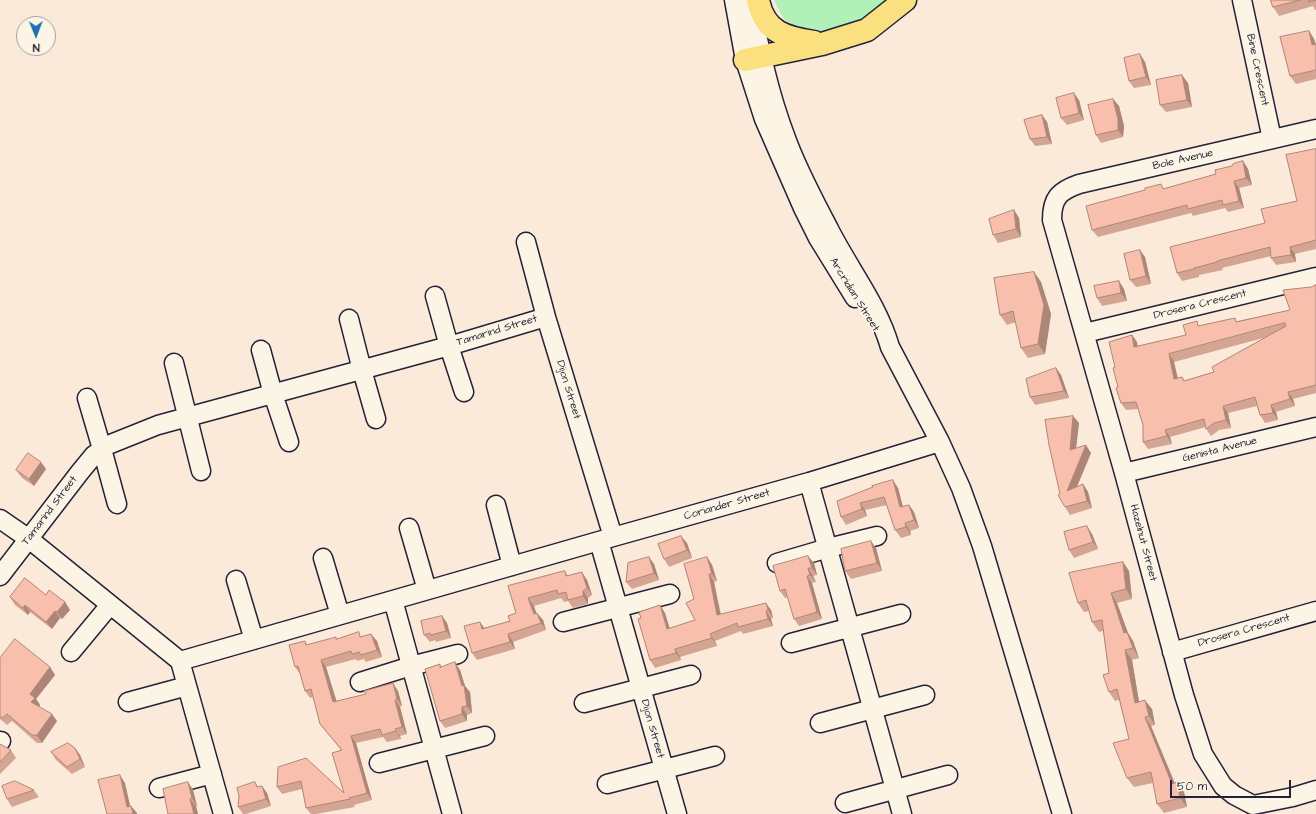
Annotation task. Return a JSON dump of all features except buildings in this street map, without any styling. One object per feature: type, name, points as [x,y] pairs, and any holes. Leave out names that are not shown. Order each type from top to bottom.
[{"type":"highway","points":[[758,0],[765,19],[776,31],[790,38],[822,44]]},
{"type":"highway","points":[[753,59],[822,44],[867,30],[905,0]]},
{"type":"street","name":"Arcridian Street","points":[[734,0],[753,59],[786,139],[831,232],[878,315],[890,347],[940,442],[961,488],[982,546],[1062,814]]},
{"type":"street","name":"Arcridian Street","points":[[750,0],[753,59]]},
{"type":"street","name":"Bine Crescent","points":[[1242,0],[1272,139]]},
{"type":"street","name":"Bole Avenue","points":[[1056,199],[1065,189],[1079,184],[1316,129]]},
{"type":"street","name":"Hazelnut Street","points":[[1056,199],[1052,208],[1052,220],[1124,473],[1184,695],[1203,754],[1223,786],[1251,809],[1316,790]]},
{"type":"street","name":"Dijon Street","points":[[526,242],[606,539],[618,608],[677,814]]},
{"type":"street","name":"Drosera Crescent","points":[[1085,333],[1316,277]]},
{"type":"street","name":"Tamarind Street","points":[[435,296],[464,392]]},
{"type":"street","name":"Tamarind Street","points":[[0,576],[94,455],[108,445],[158,425],[449,346],[546,317]]},
{"type":"street","points":[[349,320],[376,420]]},
{"type":"street","points":[[261,350],[273,394],[289,442]]},
{"type":"street","points":[[174,363],[201,471]]},
{"type":"street","points":[[87,398],[117,504]]},
{"type":"street","name":"Genista Avenue","points":[[1124,473],[1316,427]]},
{"type":"street","name":"Coriander Street","points":[[180,661],[809,482],[940,442]]},
{"type":"street","points":[[809,482],[902,814]]},
{"type":"street","points":[[496,505],[512,566]]},
{"type":"street","points":[[0,519],[29,539],[180,661],[223,814]]},
{"type":"street","points":[[409,528],[427,590]]},
{"type":"street","points":[[777,563],[877,536]]},
{"type":"street","points":[[323,558],[340,615]]},
{"type":"street","points":[[236,580],[254,640]]},
{"type":"street","points":[[563,622],[670,594]]},
{"type":"street","points":[[393,600],[452,814]]},
{"type":"street","points":[[71,652],[110,605]]},
{"type":"street","name":"Drosera Crescent","points":[[1172,652],[1316,611]]},
{"type":"street","points":[[791,643],[900,614]]},
{"type":"street","points":[[360,682],[411,666],[458,654]]},
{"type":"street","name":"Dijon Street","points":[[584,703],[691,675]]},
{"type":"street","points":[[128,702],[187,686]]},
{"type":"street","points":[[820,723],[925,695]]},
{"type":"street","points":[[379,764],[434,748],[485,736]]},
{"type":"street","name":"Dijon Street","points":[[607,784],[716,756]]},
{"type":"street","points":[[159,788],[212,774]]},
{"type":"street","points":[[845,803],[895,788],[948,775]]},
{"type":"green space","points":[[774,0],[889,0],[869,15],[858,21],[834,30],[822,31],[810,30],[787,21],[784,19]]}]
